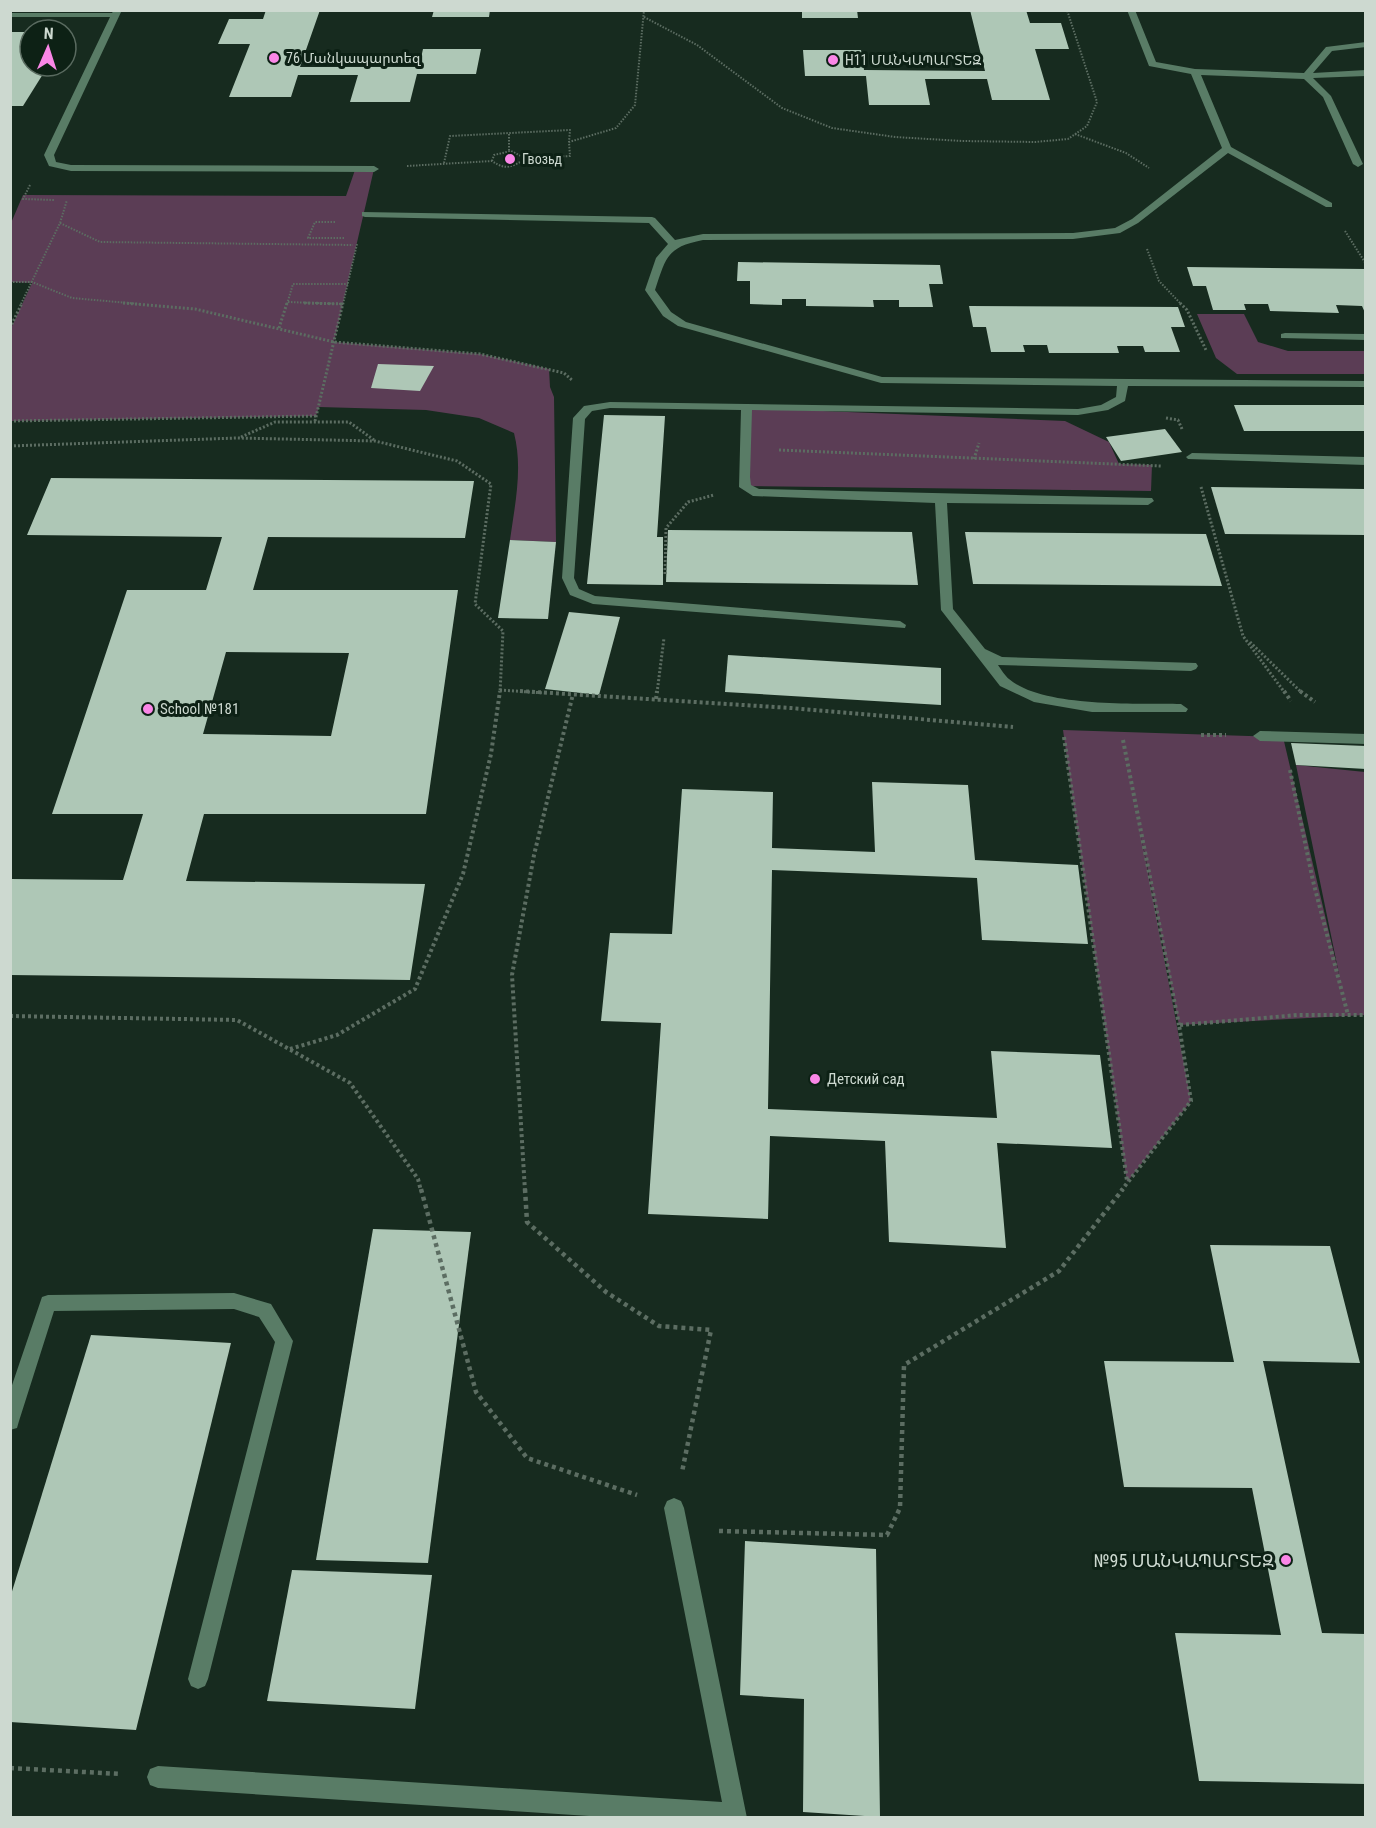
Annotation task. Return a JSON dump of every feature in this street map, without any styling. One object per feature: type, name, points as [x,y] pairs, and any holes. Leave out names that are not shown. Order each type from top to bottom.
[{"type":"lane","points":[[1131,10],[1152,64],[1195,72],[1306,76],[1365,73]]},
{"type":"lane","points":[[10,15],[116,13],[49,155],[52,164],[71,168],[374,169]]},
{"type":"lane","points":[[1306,76],[1329,49],[1365,44]]},
{"type":"lane","points":[[1195,72],[1227,149],[1329,205]]},
{"type":"lane","points":[[1306,76],[1327,96],[1358,164]]},
{"type":"lane","points":[[1227,149],[1144,216],[1118,231],[1073,236],[704,237],[678,241],[663,253],[650,290],[667,314],[682,324],[881,380],[1123,384],[1365,384]]},
{"type":"lane","points":[[364,218],[652,220],[674,244]]},
{"type":"lane","points":[[1285,336],[1365,337]]},
{"type":"lane","points":[[900,625],[593,600],[574,592],[568,578],[579,418],[588,408],[610,405],[1078,412],[1104,408],[1121,399],[1123,384]]},
{"type":"lane","points":[[747,408],[745,486],[757,493],[941,499],[1148,501]]},
{"type":"lane","points":[[1192,457],[1365,461]]},
{"type":"lane","points":[[941,499],[947,610],[1005,683],[1034,697],[1092,707],[1181,710]]},
{"type":"lane","points":[[980,652],[1000,662],[1191,666]]},
{"type":"lane","points":[[1260,736],[1365,739]]},
{"type":"lane","points":[[10,1422],[48,1304],[234,1301],[266,1310],[284,1341],[198,1679]]},
{"type":"lane","points":[[158,1777],[735,1816],[674,1508]]},
{"type":"path","points":[[569,142],[616,128],[635,105],[644,10]]},
{"type":"path","points":[[644,17],[697,45],[782,108],[832,128],[895,138],[1035,142],[1068,139],[1087,126],[1097,102],[1067,10]]},
{"type":"path","points":[[444,163],[450,136],[570,130],[570,156],[526,159],[509,151],[494,155],[492,161]]},
{"type":"path","points":[[508,134],[509,151]]},
{"type":"path","points":[[1075,134],[1126,153],[1146,165]]},
{"type":"path","points":[[10,328],[60,223],[68,200],[23,199],[36,170],[50,159]]},
{"type":"path","points":[[374,169],[492,161],[497,165],[509,167],[522,163],[526,159]]},
{"type":"path","points":[[1329,205],[1365,264]]},
{"type":"path","points":[[315,422],[364,218],[315,222],[308,238],[358,238]]},
{"type":"path","points":[[60,223],[100,242],[357,245]]},
{"type":"path","points":[[1147,248],[1159,281],[1187,310],[1223,384]]},
{"type":"path","points":[[10,282],[32,282],[72,298],[195,309],[334,342],[480,354],[564,373],[599,407]]},
{"type":"path","points":[[279,328],[293,284],[348,284]]},
{"type":"path","points":[[288,302],[343,304]]},
{"type":"path","points":[[10,421],[316,416]]},
{"type":"path","points":[[237,438],[275,422],[349,422],[375,441]]},
{"type":"path","points":[[10,446],[237,438],[375,441],[457,461],[490,484],[475,604],[503,632],[500,690],[491,754],[463,874],[415,989],[337,1035],[290,1050]]},
{"type":"path","points":[[783,450],[1152,465]]},
{"type":"path","points":[[1192,457],[1243,636],[1319,738]]},
{"type":"path","points":[[662,606],[666,586],[666,528],[688,502],[745,486]]},
{"type":"path","points":[[1243,636],[1302,693],[1317,704]]},
{"type":"path","points":[[656,699],[664,648]]},
{"type":"path","points":[[500,690],[791,708],[1022,728]]},
{"type":"path","points":[[10,1016],[237,1020],[350,1083],[418,1179],[476,1392],[527,1458],[674,1508],[711,1330],[659,1326],[606,1292],[527,1222],[512,975],[534,855],[573,694]]},
{"type":"path","points":[[1063,730],[1127,1182]]},
{"type":"path","points":[[678,1530],[887,1535],[900,1508],[904,1365],[1059,1271],[1191,1101],[1179,1025],[1121,732]]},
{"type":"path","points":[[1190,734],[1260,736]]},
{"type":"path","points":[[1283,737],[1313,881],[1348,1015]]},
{"type":"path","points":[[1179,1025],[1298,1015],[1365,1015]]},
{"type":"path","points":[[10,1768],[158,1777]]},
{"type":"shaded area","points":[[374,169],[334,342],[480,354],[549,369],[550,387],[554,397],[556,542],[510,540],[518,473],[514,433],[479,418],[426,410],[319,407],[316,416],[11,421],[11,328],[32,283],[11,282],[11,223],[23,195],[346,196],[355,170]]},
{"type":"shaded area","points":[[1197,314],[1244,314],[1258,342],[1288,351],[1365,351],[1365,374],[1237,374],[1216,358]]},
{"type":"shaded area","points":[[747,408],[1065,421],[1109,442],[1119,464],[1152,465],[1151,491],[745,486]]},
{"type":"shaded area","points":[[1063,730],[1283,737],[1340,979],[1296,765],[1365,772],[1365,1015],[1179,1025],[1139,825],[1191,1101],[1127,1182]]},
{"type":"building","name":"76 Մանկապարտեզ","points":[[266,10],[320,10],[300,67],[419,67],[423,49],[481,49],[476,74],[417,74],[410,102],[350,102],[358,75],[298,75],[291,97],[229,97],[250,44],[218,44],[229,19],[263,19]]},
{"type":"building","name":"76 Մանկապարտեզ","points":[[434,10],[490,10],[489,17],[432,17]]},
{"type":"building","name":"H11 ՄԱՆԿԱՊԱՐՏԵԶ","points":[[802,10],[857,10],[858,18],[802,18]]},
{"type":"building","name":"H11 ՄԱՆԿԱՊԱՐՏԵԶ","points":[[970,10],[1026,10],[1030,23],[1061,23],[1069,49],[1035,49],[1050,100],[992,100],[987,79],[925,79],[930,105],[869,105],[866,76],[805,76],[803,50],[861,50],[864,70],[985,71]]},
{"type":"building","points":[[10,32],[18,32],[18,78],[40,78],[23,106],[10,106]]},
{"type":"building","points":[[738,262],[940,265],[943,284],[929,284],[933,307],[899,307],[899,300],[873,300],[874,307],[806,306],[806,299],[782,299],[782,305],[750,304],[750,281],[737,281]]},
{"type":"building","points":[[1187,267],[1366,269],[1366,315],[1362,306],[1336,305],[1339,313],[1270,311],[1268,304],[1244,304],[1246,310],[1213,310],[1206,286],[1193,286]]},
{"type":"building","points":[[969,306],[1178,307],[1185,327],[1171,327],[1180,352],[1145,352],[1143,346],[1117,346],[1119,353],[1049,353],[1047,345],[1023,345],[1025,352],[991,352],[986,327],[973,327]]},
{"type":"building","points":[[378,364],[434,366],[420,391],[371,388]]},
{"type":"building","points":[[1234,405],[1366,405],[1366,431],[1244,431]]},
{"type":"building","points":[[604,415],[665,416],[657,537],[663,537],[663,585],[587,584]]},
{"type":"building","points":[[1165,429],[1182,452],[1121,461],[1106,437]]},
{"type":"building","name":"School №181","points":[[51,478],[474,481],[465,538],[268,537],[253,590],[458,590],[426,814],[204,814],[186,881],[425,884],[410,980],[10,975],[10,879],[123,880],[143,814],[52,814],[127,590],[206,590],[222,537],[27,535]],"holes":[[[226,652],[349,653],[331,736],[203,734]]]},
{"type":"building","points":[[1211,487],[1366,489],[1366,535],[1225,534]]},
{"type":"building","points":[[668,530],[912,532],[918,585],[666,582]]},
{"type":"building","points":[[965,532],[1206,534],[1222,586],[973,584]]},
{"type":"building","points":[[510,540],[556,542],[548,619],[498,618]]},
{"type":"building","points":[[569,612],[620,617],[599,695],[545,689]]},
{"type":"building","points":[[728,655],[941,668],[941,705],[725,692]]},
{"type":"building","points":[[1291,743],[1366,746],[1366,769],[1296,765]]},
{"type":"building","points":[[872,782],[968,785],[975,860],[1078,865],[1088,944],[982,940],[977,878],[772,870],[768,1109],[997,1118],[991,1051],[1100,1055],[1112,1148],[997,1143],[1006,1248],[889,1242],[885,1141],[770,1136],[768,1219],[648,1214],[661,1023],[601,1021],[610,933],[672,934],[682,789],[773,792],[772,848],[875,852]]},
{"type":"building","points":[[373,1229],[471,1232],[428,1563],[316,1560]]},
{"type":"building","name":"№95 ՄԱՆԿԱՊԱՐՏԵԶ","points":[[1210,1245],[1330,1246],[1360,1363],[1263,1361],[1322,1633],[1366,1634],[1366,1784],[1199,1781],[1175,1633],[1281,1635],[1252,1488],[1124,1487],[1104,1361],[1234,1362]]},
{"type":"building","points":[[91,1335],[231,1343],[136,1730],[10,1722],[10,1598]]},
{"type":"building","points":[[745,1541],[876,1549],[880,1817],[803,1812],[804,1699],[740,1695]]},
{"type":"building","points":[[292,1570],[432,1575],[415,1709],[267,1701]]},
{"type":"place","name":"76 Մանկապարտեզ","points":[[274,58]]},
{"type":"place","name":"H11 ՄԱՆԿԱՊԱՐՏԵԶ","points":[[833,60]]},
{"type":"place","name":"Гвозьд","points":[[510,159]]},
{"type":"place","name":"School №181","points":[[148,709]]},
{"type":"place","name":"Детский сад","points":[[815,1079]]},
{"type":"place","name":"№95 ՄԱՆԿԱՊԱՐՏԵԶ","points":[[1286,1560]]}]
